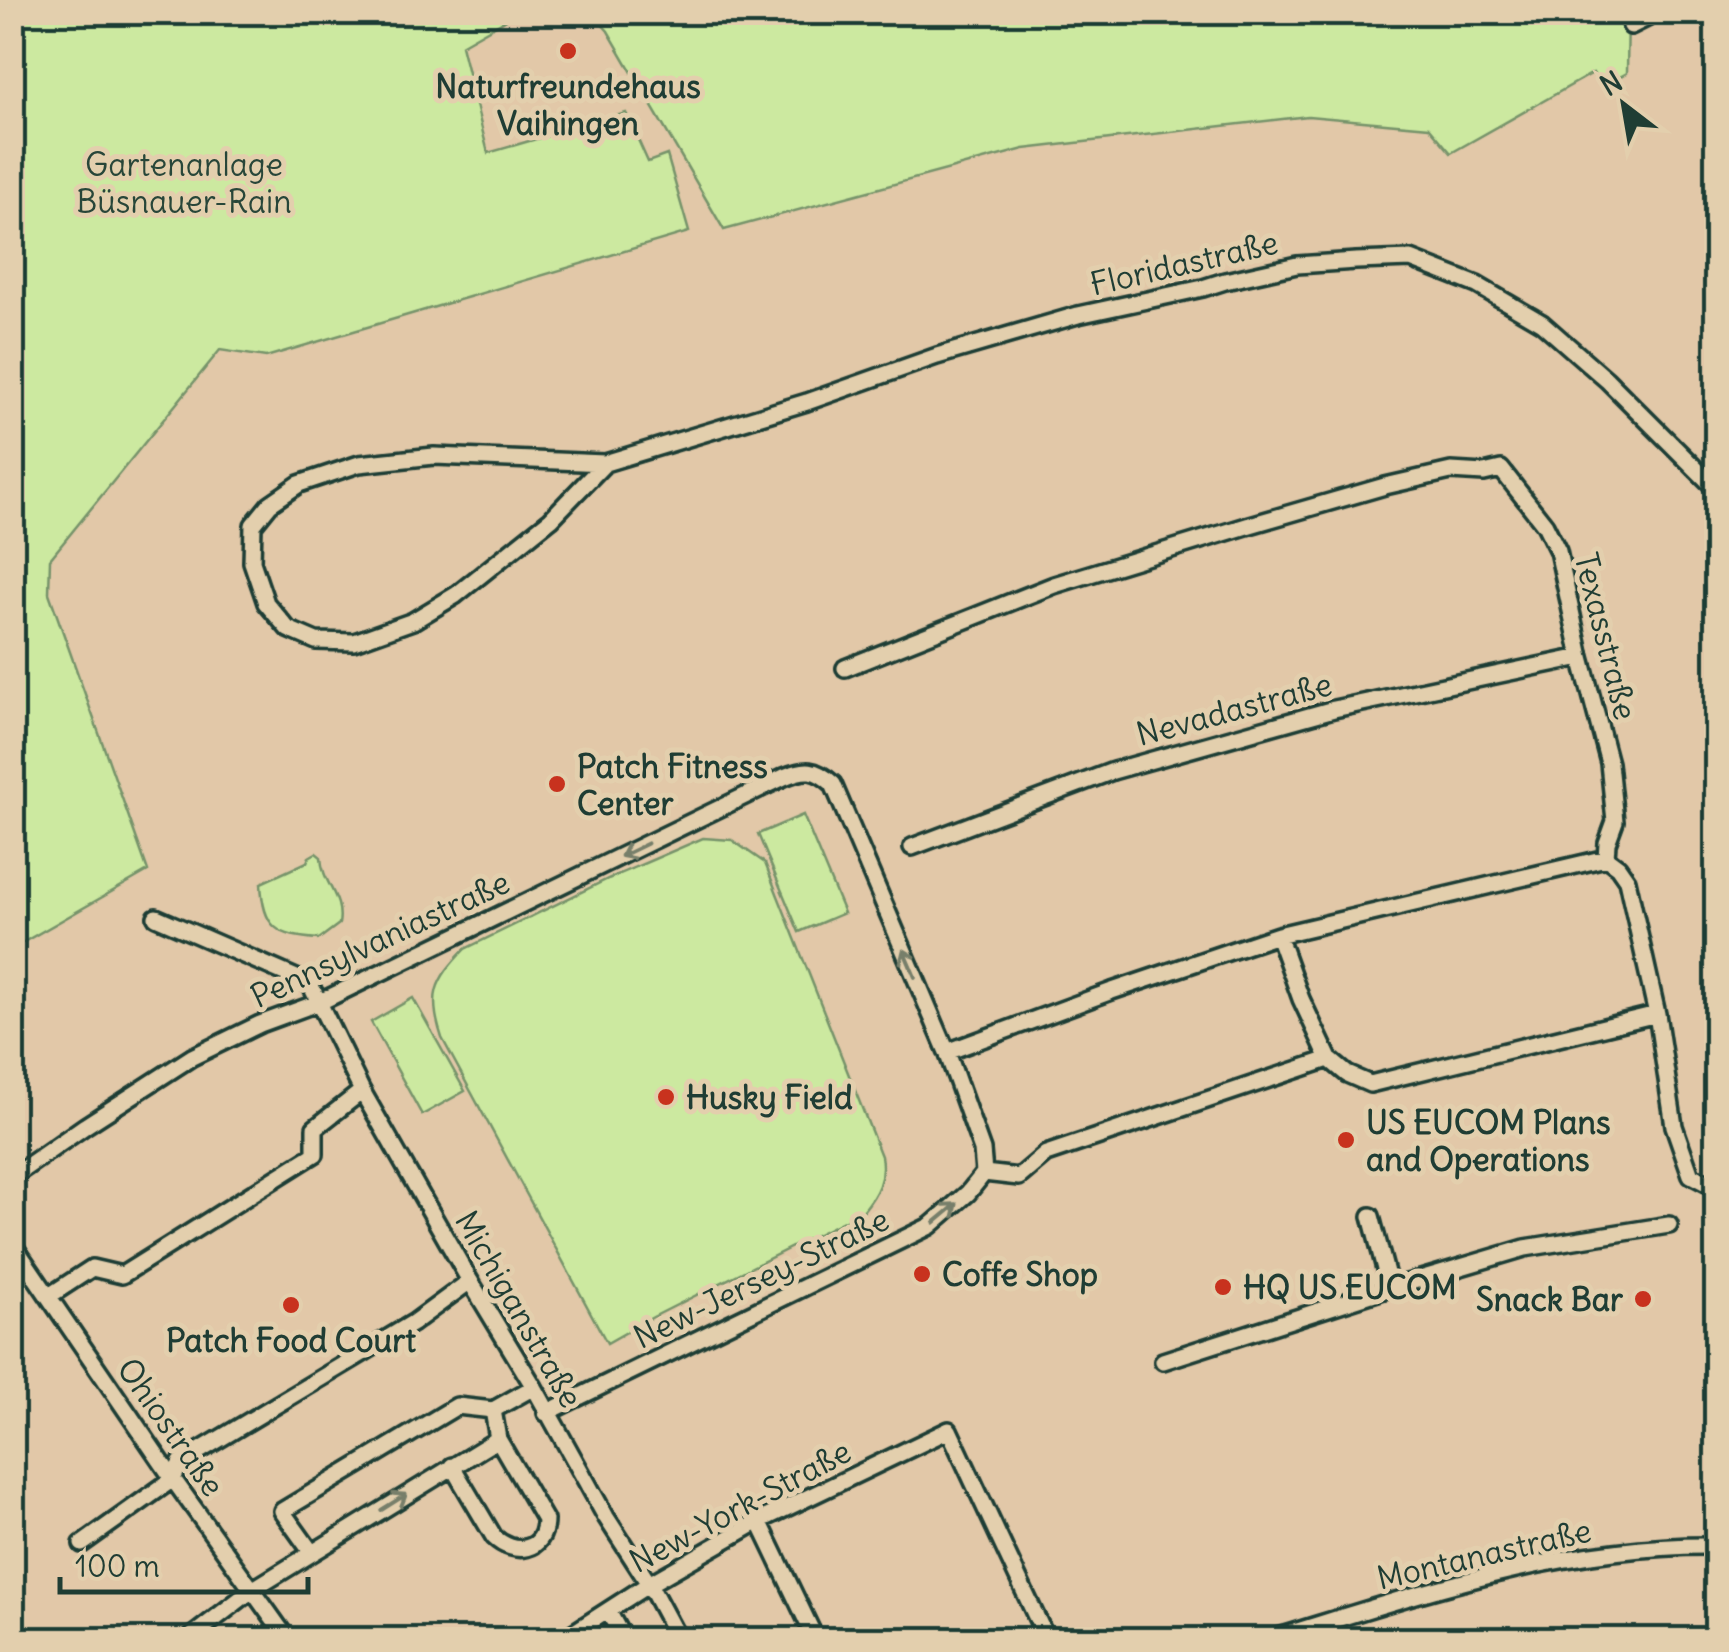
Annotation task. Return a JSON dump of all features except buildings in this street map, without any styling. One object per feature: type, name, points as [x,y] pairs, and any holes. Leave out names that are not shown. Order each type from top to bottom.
[{"type":"street","points":[[1631,26],[1659,12]]},
{"type":"street","name":"Floridastraße","points":[[605,463],[551,519],[456,595],[413,621],[354,642],[316,640],[288,629],[266,602],[252,562],[253,525],[270,504],[299,484],[359,464],[434,456],[605,463],[1078,315],[1297,265],[1412,259],[1477,284],[1542,323],[1608,380],[1716,489]]},
{"type":"street","name":"Texasstraße","points":[[845,668],[1054,585],[1214,536],[1385,486],[1451,472],[1500,470],[1545,524],[1558,551],[1581,658],[1610,762],[1615,820],[1606,858]]},
{"type":"street","name":"Nevadastraße","points":[[912,847],[1132,766],[1334,709],[1581,658]]},
{"type":"street","name":"Pennsylvaniastraße","points":[[12,1177],[192,1057],[260,1024],[320,1002],[784,777],[810,770],[834,784],[947,1052]]},
{"type":"street","points":[[1330,1059],[1046,1154],[1019,1176],[984,1173],[982,1150],[947,1052],[1278,936],[1606,858],[1627,880],[1658,1014],[1674,1126],[1691,1175],[1716,1188]]},
{"type":"street","points":[[156,917],[310,984],[320,1002]]},
{"type":"street","points":[[1278,936],[1330,1059],[1347,1074],[1370,1084],[1658,1014]]},
{"type":"street","name":"Michiganstraße","points":[[320,1002],[362,1090],[679,1640]]},
{"type":"street","points":[[49,1296],[92,1268],[122,1275],[315,1154],[315,1128],[362,1090]]},
{"type":"street","name":"New-Jersey-Straße","points":[[546,1413],[930,1226],[968,1193],[984,1173]]},
{"type":"street","points":[[1371,1216],[1390,1288]]},
{"type":"street","points":[[1163,1361],[1525,1248],[1669,1225]]},
{"type":"street","name":"Ohiostraße","points":[[12,1244],[288,1640]]},
{"type":"street","points":[[82,1544],[172,1478],[181,1462],[413,1323],[470,1281]]},
{"type":"street","points":[[312,1553],[282,1511],[457,1406],[493,1410],[534,1386]]},
{"type":"street","points":[[452,1466],[504,1546],[530,1547],[542,1539],[545,1520],[498,1439],[493,1410]]},
{"type":"street","name":"New-York-Straße","points":[[562,1640],[648,1584],[758,1521],[949,1430],[1047,1640]]},
{"type":"street","points":[[188,1639],[252,1590],[498,1439]]},
{"type":"street","points":[[758,1521],[816,1640]]},
{"type":"street","name":"Montanastraße","points":[[1268,1640],[1546,1561],[1652,1547],[1716,1546]]},
{"type":"street","points":[[608,1611],[624,1640]]},
{"type":"green space","name":"Gartenanlage Büsnauer-Rain","points":[[12,13],[517,13],[461,45],[488,153],[626,113],[648,162],[667,155],[689,232],[266,357],[220,350],[50,559],[49,593],[148,871],[13,948]]},
{"type":"green space","points":[[592,13],[1628,13],[1627,73],[1601,87],[1593,73],[1451,153],[1429,127],[1308,116],[1024,149],[724,230],[608,31]]},
{"type":"green space","points":[[803,815],[844,913],[799,932],[758,834]]},
{"type":"green space","name":"Husky Field","points":[[703,838],[732,840],[765,863],[881,1156],[881,1179],[863,1211],[607,1343],[442,1038],[435,1000],[440,980],[465,949]]},
{"type":"green space","points":[[316,853],[321,857],[340,914],[339,924],[319,939],[292,935],[275,927],[265,911],[261,883],[307,862]]},
{"type":"green space","points":[[413,998],[465,1091],[422,1115],[371,1022]]},
{"type":"place","name":"Naturfreundehaus Vaihingen","points":[[568,51]]},
{"type":"place","name":"Patch Fitness Center","points":[[557,784]]},
{"type":"place","name":"Husky Field","points":[[666,1097]]},
{"type":"place","name":"US EUCOM Plans and Operations","points":[[1346,1140]]},
{"type":"place","name":"Coffe Shop","points":[[922,1274]]},
{"type":"place","name":"HQ US EUCOM","points":[[1223,1287]]},
{"type":"place","name":"Snack Bar","points":[[1643,1299]]},
{"type":"place","name":"Patch Food Court","points":[[291,1305]]}]
